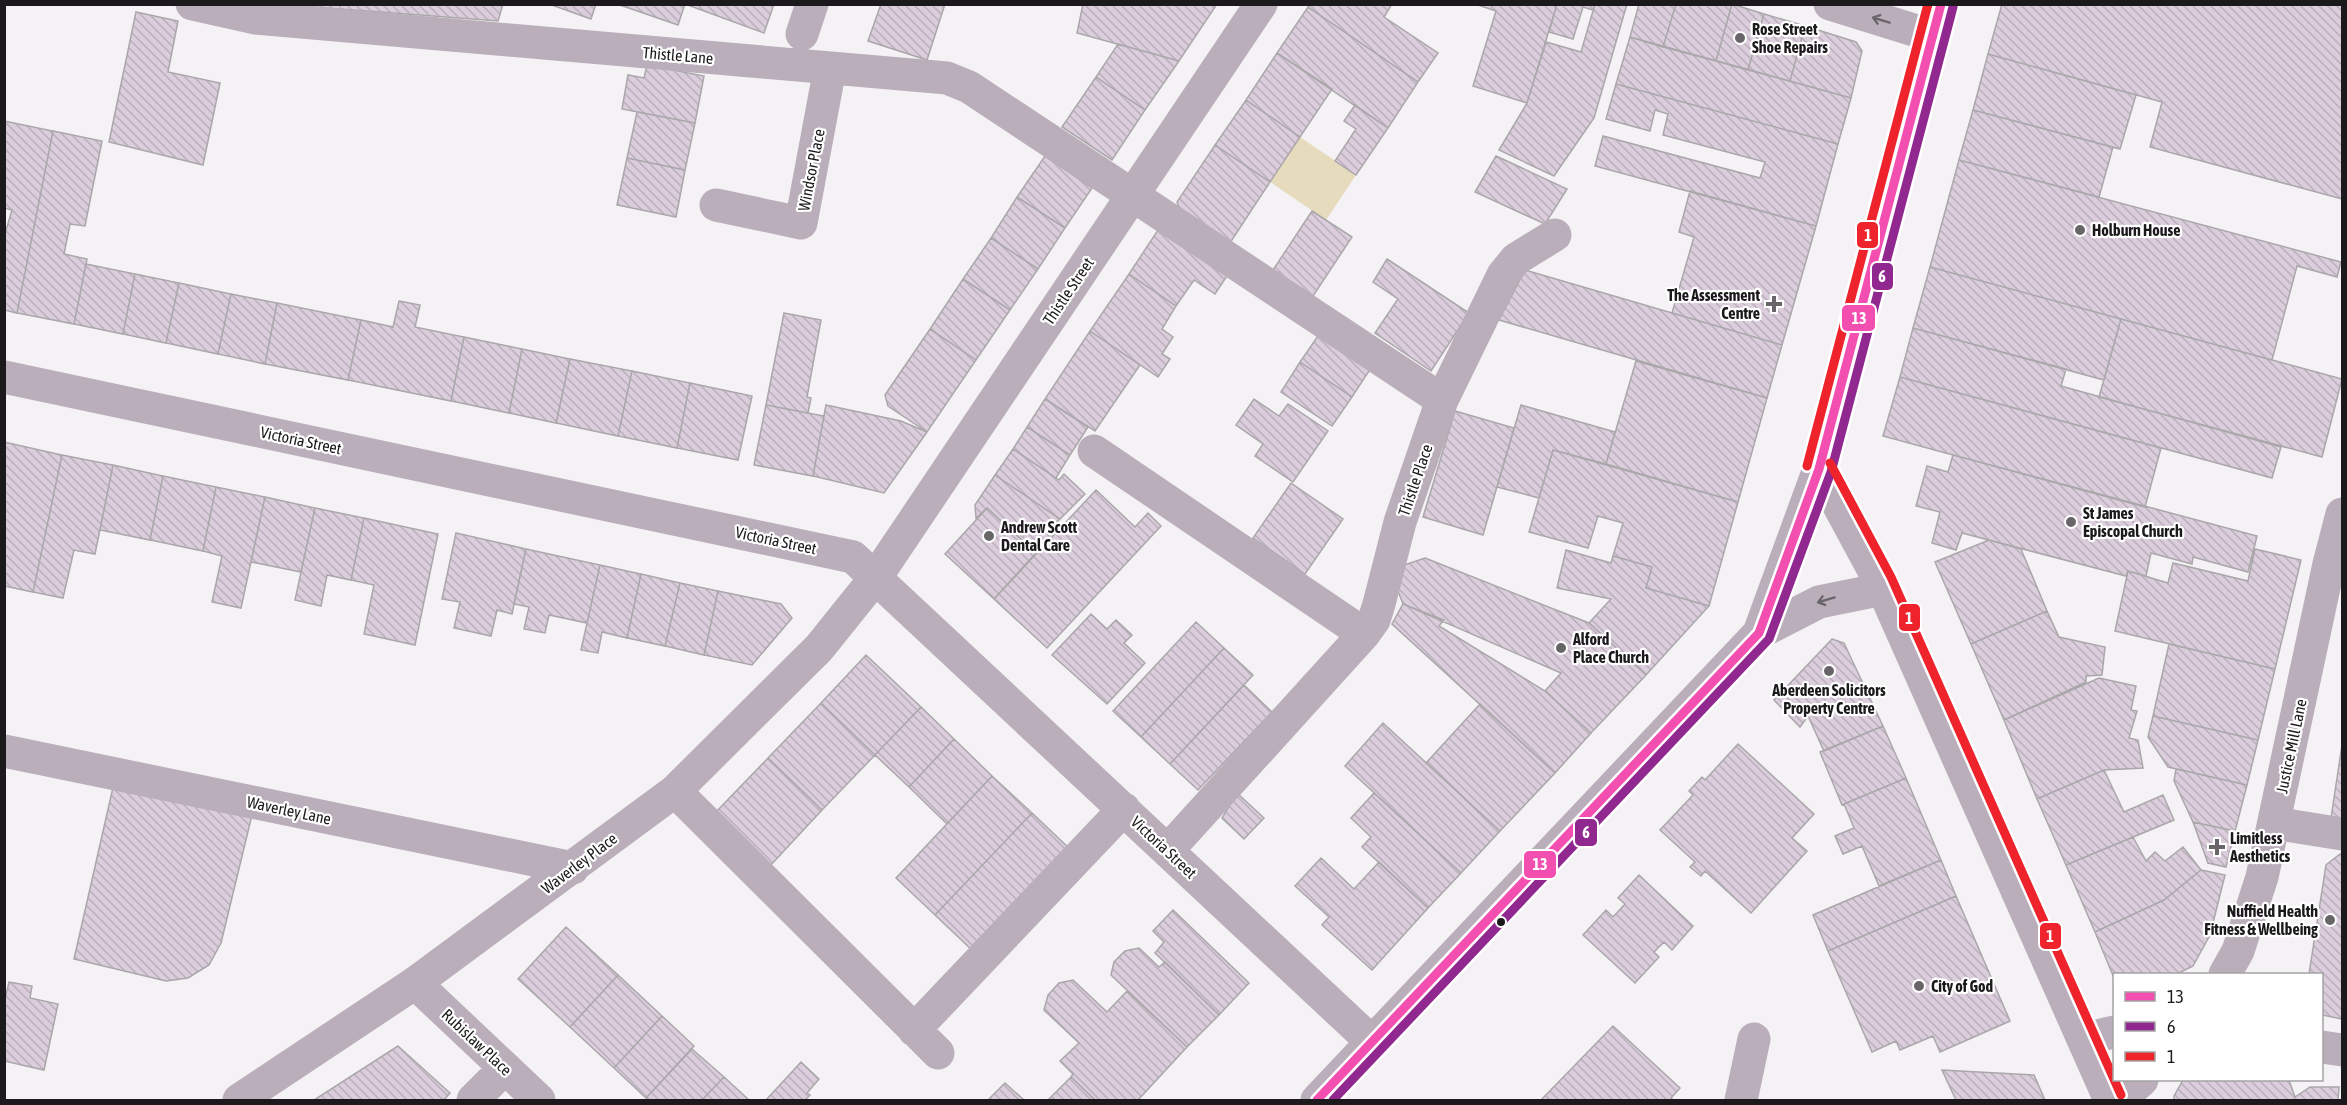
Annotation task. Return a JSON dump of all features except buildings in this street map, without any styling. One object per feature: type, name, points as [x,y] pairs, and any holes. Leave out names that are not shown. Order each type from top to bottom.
[{"type":"street","name":"Thistle Lane","points":[[192,4],[947,78],[969,87],[1132,195]]},
{"type":"street","name":"Thistle Street","points":[[876,577],[1261,4]]},
{"type":"street","points":[[1830,4],[1933,36]]},
{"type":"street","points":[[1759,633],[1819,469],[1941,4]]},
{"type":"street","name":"Windsor Place","points":[[716,205],[801,223],[830,68]]},
{"type":"street","points":[[1132,195],[1442,400]]},
{"type":"street","name":"Thistle Place","points":[[1168,850],[1364,634],[1377,612],[1400,522],[1442,400],[1503,275],[1516,259],[1555,235]]},
{"type":"street","name":"Victoria Street","points":[[4,377],[853,557],[1372,1042]]},
{"type":"street","points":[[1095,451],[1364,634]]},
{"type":"street","points":[[1819,469],[1883,589],[2099,1035],[2110,1101]]},
{"type":"street","name":"Justice Mill Lane","points":[[2226,973],[2238,951],[2262,877],[2329,564],[2343,514]]},
{"type":"street","name":"Waverley Place","points":[[239,1101],[415,983],[675,791],[819,648],[876,577]]},
{"type":"street","points":[[1317,1101],[1759,633],[1820,602],[1883,589]]},
{"type":"street","name":"Waverley Lane","points":[[4,751],[573,868]]},
{"type":"street","points":[[675,791],[938,1053]]},
{"type":"street","points":[[914,1030],[1124,809]]},
{"type":"street","points":[[2274,823],[2343,834]]},
{"type":"street","name":"Rubislaw Place","points":[[415,983],[539,1101]]},
{"type":"street","points":[[1741,1101],[1754,1039]]},
{"type":"street","points":[[2323,1047],[2343,1050]]},
{"type":"street","points":[[473,1101],[505,1068]]},
{"type":"street","points":[[2119,1101],[2141,1081]]},
{"type":"shaded area","points":[[1300,137],[1356,175],[1326,220],[1270,182]]},
{"type":"transit line","name":"1","points":[[1807,466],[1928,4]]},
{"type":"transit line","name":"13","points":[[1317,1100],[1759,633],[1819,469],[1941,4]]},
{"type":"transit line","name":"6","points":[[1333,1100],[1769,639],[1831,472],[1953,7]]},
{"type":"transit line","name":"1","points":[[1830,463],[1891,577],[2113,1077]]},
{"type":"transit line","name":"1","points":[[2115,1081],[2121,1095]]},
{"type":"place","name":"Rose Street Shoe Repairs","points":[[1740,38]]},
{"type":"place","name":"Holburn House","points":[[2080,230]]},
{"type":"place","name":"The Assessment Centre","points":[[1774,304]]},
{"type":"place","name":"St James Episcopal Church","points":[[2071,522]]},
{"type":"place","name":"Andrew Scott Dental Care","points":[[989,536]]},
{"type":"place","name":"Alford Place Church","points":[[1561,648]]},
{"type":"place","name":"Aberdeen Solicitors Property Centre","points":[[1829,671]]},
{"type":"place","name":"Limitless Aesthetics","points":[[2217,847]]},
{"type":"place","name":"Nuffield Health Fitness & Wellbeing","points":[[2330,920]]},
{"type":"place","name":"City of God","points":[[1919,986]]}]
